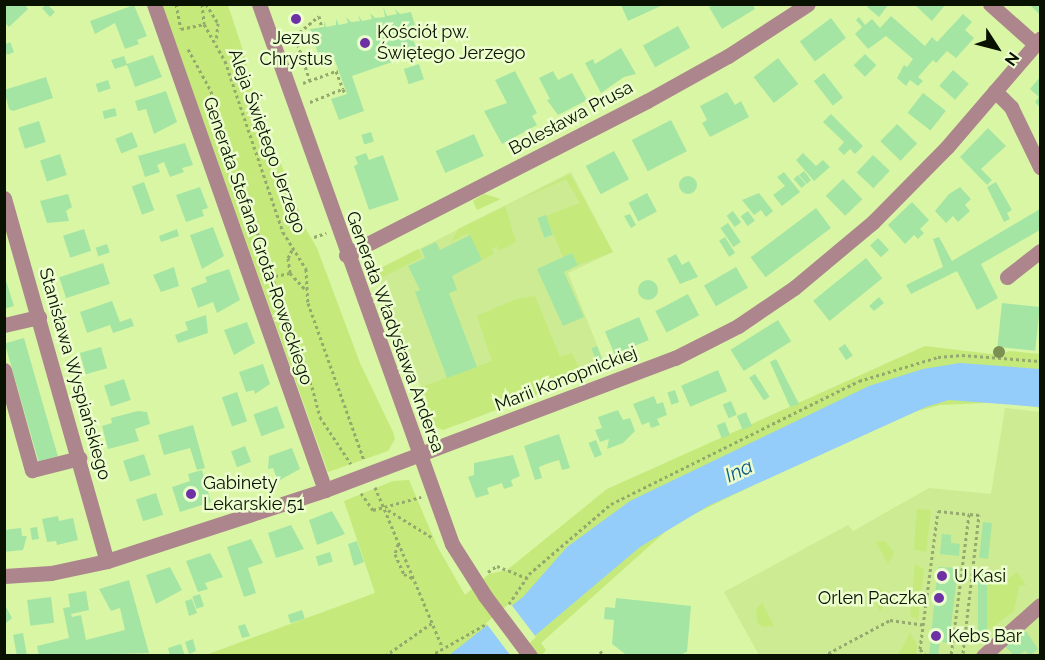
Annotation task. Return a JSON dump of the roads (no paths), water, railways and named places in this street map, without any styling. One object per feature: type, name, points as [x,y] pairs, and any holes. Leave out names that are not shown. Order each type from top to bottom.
[{"type":"street","name":"Generała Stefana Grota-Roweckiego","points":[[154,4],[325,490]]},
{"type":"street","name":"Generała Władysława Andersa","points":[[259,4],[346,255],[452,544],[485,596],[530,656]]},
{"type":"street","name":"Bolesława Prusa","points":[[346,255],[647,101],[728,56],[808,4]]},
{"type":"street","points":[[990,4],[1038,41]]},
{"type":"street","name":"Marii Konopnickiej","points":[[4,576],[51,573],[107,561],[325,490],[675,358],[738,326],[794,288],[873,222],[995,91],[1038,41]]},
{"type":"street","points":[[995,91],[1011,107],[1041,167]]},
{"type":"street","name":"Stanisława Wyspiańskiego","points":[[4,198],[107,561]]},
{"type":"street","points":[[1007,277],[1041,251]]},
{"type":"street","points":[[4,325],[39,317]]},
{"type":"street","points":[[4,370],[32,470],[79,458]]},
{"type":"street","points":[[982,656],[1040,605]]},
{"type":"water","name":"Ina","points":[[960,363],[1040,369],[1040,407],[949,400],[926,407],[708,506],[640,547],[512,655],[448,656],[523,597],[567,547],[630,501],[869,386],[923,369]]},
{"type":"place","name":"Jezus Chrystus","points":[[296,19]]},
{"type":"place","name":"Kościół pw. Świętego Jerzego","points":[[365,43]]},
{"type":"place","name":"Gabinety Lekarskie 51","points":[[191,494]]},
{"type":"place","name":"U Kasi","points":[[942,576]]},
{"type":"place","name":"Orlen Paczka","points":[[939,598]]},
{"type":"place","name":"Kebs Bar","points":[[936,636]]}]
